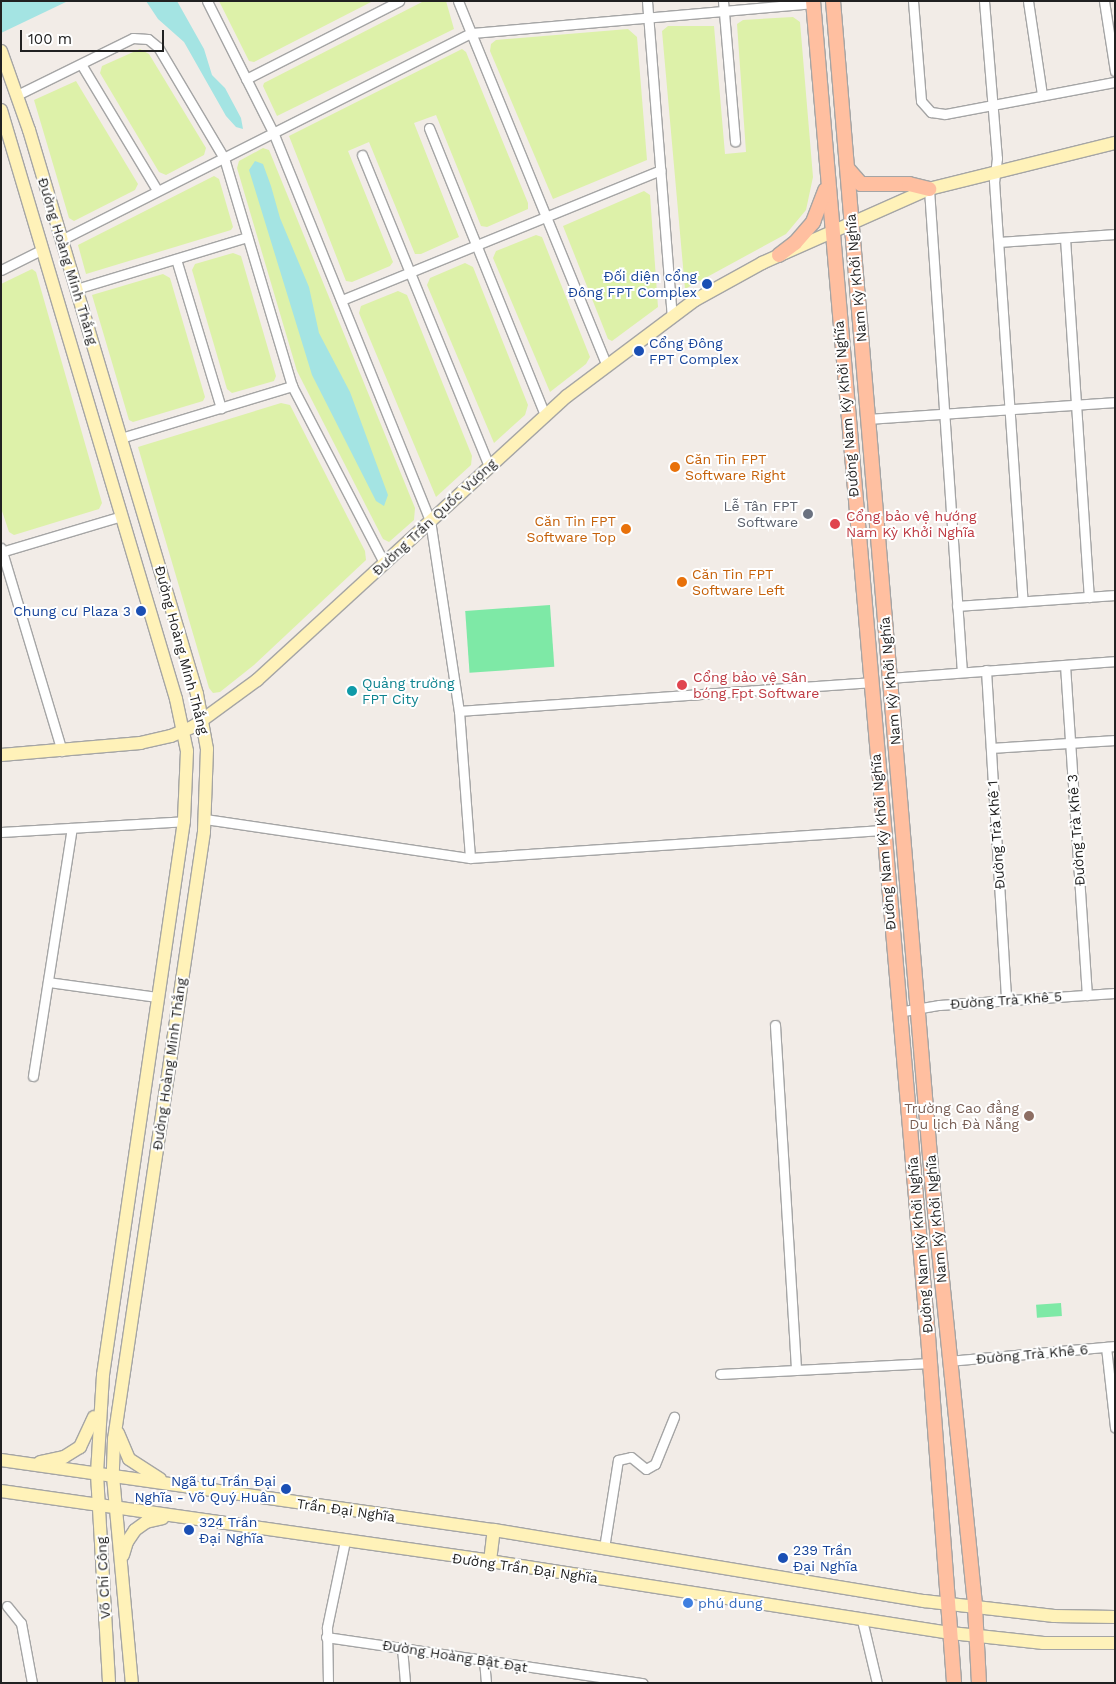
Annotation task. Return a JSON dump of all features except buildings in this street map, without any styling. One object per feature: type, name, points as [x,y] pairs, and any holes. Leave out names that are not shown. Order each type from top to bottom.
[{"type":"main road","name":"Nam Kỳ Khởi Nghĩa","points":[[834,1],[948,1362]]},
{"type":"main road","name":"Đường Nam Kỳ Khởi Nghĩa","points":[[813,2],[869,682],[930,1363],[954,1683]]},
{"type":"main road","name":"Đường Hoàng Minh Thắng","points":[[1,51],[17,95],[62,240],[121,438],[203,720],[208,758],[205,819],[117,1416],[113,1476]]},
{"type":"main road","name":"Đường Hoàng Minh Thắng","points":[[1,110],[185,730],[188,780],[184,821],[103,1375],[97,1474]]},
{"type":"main road","name":"Đường Trần Quốc Vượng","points":[[1,755],[148,742],[185,730],[203,720],[258,680],[545,415],[606,364],[672,316],[730,279],[852,221],[929,189],[1115,143]]},
{"type":"main road","points":[[848,169],[862,184],[909,184],[929,189]]},
{"type":"main road","points":[[779,255],[795,244],[813,222],[822,204],[827,174]]},
{"type":"main road","points":[[43,249],[62,240]]},
{"type":"main road","points":[[122,516],[142,510]]},
{"type":"main road","points":[[158,998],[178,1001]]},
{"type":"main road","points":[[930,1363],[948,1362],[975,1607],[979,1683]]},
{"type":"main road","points":[[18,1462],[56,1459],[80,1447],[92,1425],[103,1375]]},
{"type":"main road","points":[[117,1416],[119,1439],[129,1459],[171,1484]]},
{"type":"main road","name":"Trần Đại Nghĩa","points":[[1,1460],[494,1530],[948,1603]]},
{"type":"main road","name":"Võ Chí Công","points":[[97,1474],[109,1683]]},
{"type":"main road","name":"Võ Chí Công","points":[[113,1476],[132,1683]]},
{"type":"main road","name":"Đường Trần Đại Nghĩa","points":[[1,1492],[490,1561],[976,1637],[1043,1643],[1115,1643]]},
{"type":"main road","points":[[122,1568],[124,1551],[136,1530],[152,1520],[173,1517]]},
{"type":"main road","points":[[490,1561],[494,1530]]},
{"type":"main road","points":[[948,1603],[1054,1616],[1115,1617]]},
{"type":"street","points":[[207,1],[273,132],[430,520],[459,711],[470,858]]},
{"type":"street","points":[[246,79],[399,1]]},
{"type":"street","points":[[458,1],[606,364]]},
{"type":"street","points":[[647,1],[672,316]]},
{"type":"street","points":[[723,1],[735,141]]},
{"type":"street","points":[[912,1],[920,93],[925,107],[931,112],[945,114],[1115,82]]},
{"type":"street","points":[[984,1],[993,105],[999,242],[1023,601]]},
{"type":"street","points":[[1028,1],[1042,95]]},
{"type":"street","points":[[1104,1],[1115,71]]},
{"type":"street","points":[[62,240],[157,190],[471,33],[813,2]]},
{"type":"street","points":[[17,95],[133,38],[150,40],[160,50],[224,158],[292,386],[384,563]]},
{"type":"street","points":[[81,64],[157,190]]},
{"type":"street","points":[[429,128],[545,415]]},
{"type":"street","points":[[362,154],[489,466]]},
{"type":"street","points":[[342,300],[660,170]]},
{"type":"street","points":[[929,189],[962,672]]},
{"type":"street","points":[[999,242],[1115,234]]},
{"type":"street","points":[[76,289],[247,237]]},
{"type":"street","points":[[1065,238],[1089,597]]},
{"type":"street","points":[[1,270],[43,249]]},
{"type":"street","points":[[176,259],[220,408]]},
{"type":"street","points":[[121,438],[292,386]]},
{"type":"street","points":[[868,419],[1115,402]]},
{"type":"street","points":[[62,751],[2,551],[122,516]]},
{"type":"street","points":[[957,606],[1115,595]]},
{"type":"street","points":[[890,678],[1115,661]]},
{"type":"street","name":"Đường Trà Khê 3","points":[[1065,664],[1087,995]]},
{"type":"street","name":"Đường Trà Khê 1","points":[[986,670],[1006,1000]]},
{"type":"street","points":[[459,711],[869,682]]},
{"type":"street","points":[[991,748],[1115,740]]},
{"type":"street","points":[[205,819],[470,858],[882,830]]},
{"type":"street","points":[[1,832],[184,821]]},
{"type":"street","points":[[33,1076],[72,828]]},
{"type":"street","points":[[48,982],[158,998]]},
{"type":"street","name":"Đường Trà Khê 5","points":[[898,1012],[1006,1000],[1115,993]]},
{"type":"street","points":[[775,1025],[796,1369]]},
{"type":"street","points":[[1110,1347],[1115,1427]]},
{"type":"street","name":"Đường Trà Khê 6","points":[[948,1362],[1110,1347]]},
{"type":"street","points":[[720,1374],[930,1363]]},
{"type":"street","points":[[604,1548],[618,1460],[631,1458],[640,1466],[650,1468],[664,1447],[674,1417]]},
{"type":"street","points":[[328,1683],[326,1637],[345,1542]]},
{"type":"street","points":[[7,1606],[23,1630],[32,1683]]},
{"type":"street","points":[[862,1620],[877,1683]]},
{"type":"street","name":"Đường Hoàng Bật Đạt","points":[[326,1637],[484,1660],[575,1679],[643,1683]]},
{"type":"street","points":[[402,1648],[405,1683]]},
{"type":"street","points":[[484,1660],[486,1683]]},
{"type":"green space","points":[[219,1],[373,1],[254,62],[249,61]]},
{"type":"green space","points":[[424,1],[446,1],[454,29],[277,116],[263,86],[264,83]]},
{"type":"green space","points":[[793,17],[800,22],[813,177],[806,210],[786,234],[685,289],[662,31],[668,26],[714,26],[725,154],[746,152],[737,24],[743,20]]},
{"type":"green space","points":[[628,29],[637,37],[647,160],[553,199],[490,51],[491,44],[496,40]]},
{"type":"green space","points":[[140,49],[149,54],[206,148],[204,155],[166,175],[159,172],[100,73],[102,66]]},
{"type":"green space","points":[[462,49],[466,52],[528,203],[528,209],[487,227],[481,226],[436,115],[414,123],[459,237],[421,254],[415,254],[369,142],[348,151],[393,262],[390,266],[352,282],[346,281],[289,136]]},
{"type":"green space","points":[[76,81],[138,184],[135,190],[74,221],[69,218],[34,100]]},
{"type":"green space","points":[[263,148],[269,150],[415,508],[414,520],[389,542],[383,539],[297,371],[237,168],[239,161]]},
{"type":"green space","points":[[214,176],[219,179],[233,227],[231,230],[86,274],[78,245]]},
{"type":"green space","points":[[644,191],[650,195],[658,307],[612,341],[608,339],[563,226]]},
{"type":"green space","points":[[536,235],[542,237],[590,357],[586,364],[550,392],[493,258],[496,251]]},
{"type":"green space","points":[[233,253],[241,256],[276,376],[274,381],[232,393],[227,389],[192,270],[195,264]]},
{"type":"green space","points":[[465,263],[473,267],[528,405],[525,415],[494,443],[427,285],[430,278]]},
{"type":"green space","points":[[32,269],[36,272],[102,503],[99,509],[14,535],[9,532],[1,508],[1,284]]},
{"type":"green space","points":[[163,274],[170,278],[205,397],[203,401],[133,422],[129,420],[92,295]]},
{"type":"green space","points":[[398,291],[407,295],[472,456],[471,465],[436,497],[359,313],[361,306]]},
{"type":"green space","points":[[281,403],[290,405],[365,551],[366,560],[254,665],[220,692],[213,693],[209,688],[138,447]]},
{"type":"green space","points":[[550,605],[554,667],[470,673],[465,611]]},
{"type":"green space","points":[[1061,1303],[1062,1316],[1037,1318],[1036,1305]]},
{"type":"water","points":[[1,1],[68,1],[1,33]]},
{"type":"water","points":[[146,1],[177,1],[204,49],[212,75],[225,88],[241,118],[243,129],[236,127],[226,116],[184,42],[158,19]]},
{"type":"water","points":[[255,161],[263,164],[280,218],[309,287],[319,333],[350,392],[388,495],[384,506],[376,501],[312,375],[249,170]]},
{"type":"place","name":"Đối diện cổng Đông FPT Complex","points":[[707,284]]},
{"type":"place","name":"Cổng Đông FPT Complex","points":[[639,351]]},
{"type":"place","name":"Căn Tin FPT Software Right","points":[[675,467]]},
{"type":"place","name":"Lễ Tân FPT Software","points":[[808,514]]},
{"type":"place","name":"Cổng bảo vệ hướng Nam Kỳ Khởi Nghĩa","points":[[835,524]]},
{"type":"place","name":"Căn Tin FPT Software Top","points":[[626,529]]},
{"type":"place","name":"Căn Tin FPT Software Left","points":[[682,582]]},
{"type":"place","name":"Chung cư Plaza 3","points":[[141,611]]},
{"type":"place","name":"Cổng bảo vệ Sân bóng Fpt Software","points":[[682,685]]},
{"type":"place","name":"Quảng trường FPT City","points":[[352,691]]},
{"type":"place","name":"Trường Cao đẳng Du lịch Đà Nẵng","points":[[1029,1116]]},
{"type":"place","name":"Ngã tư Trần Đại Nghĩa - Võ Quý Huân","points":[[286,1489]]},
{"type":"place","name":"324 Trần Đại Nghĩa","points":[[189,1530]]},
{"type":"place","name":"239 Trần Đại Nghĩa","points":[[783,1558]]},
{"type":"place","name":"phú dung","points":[[688,1603]]}]
